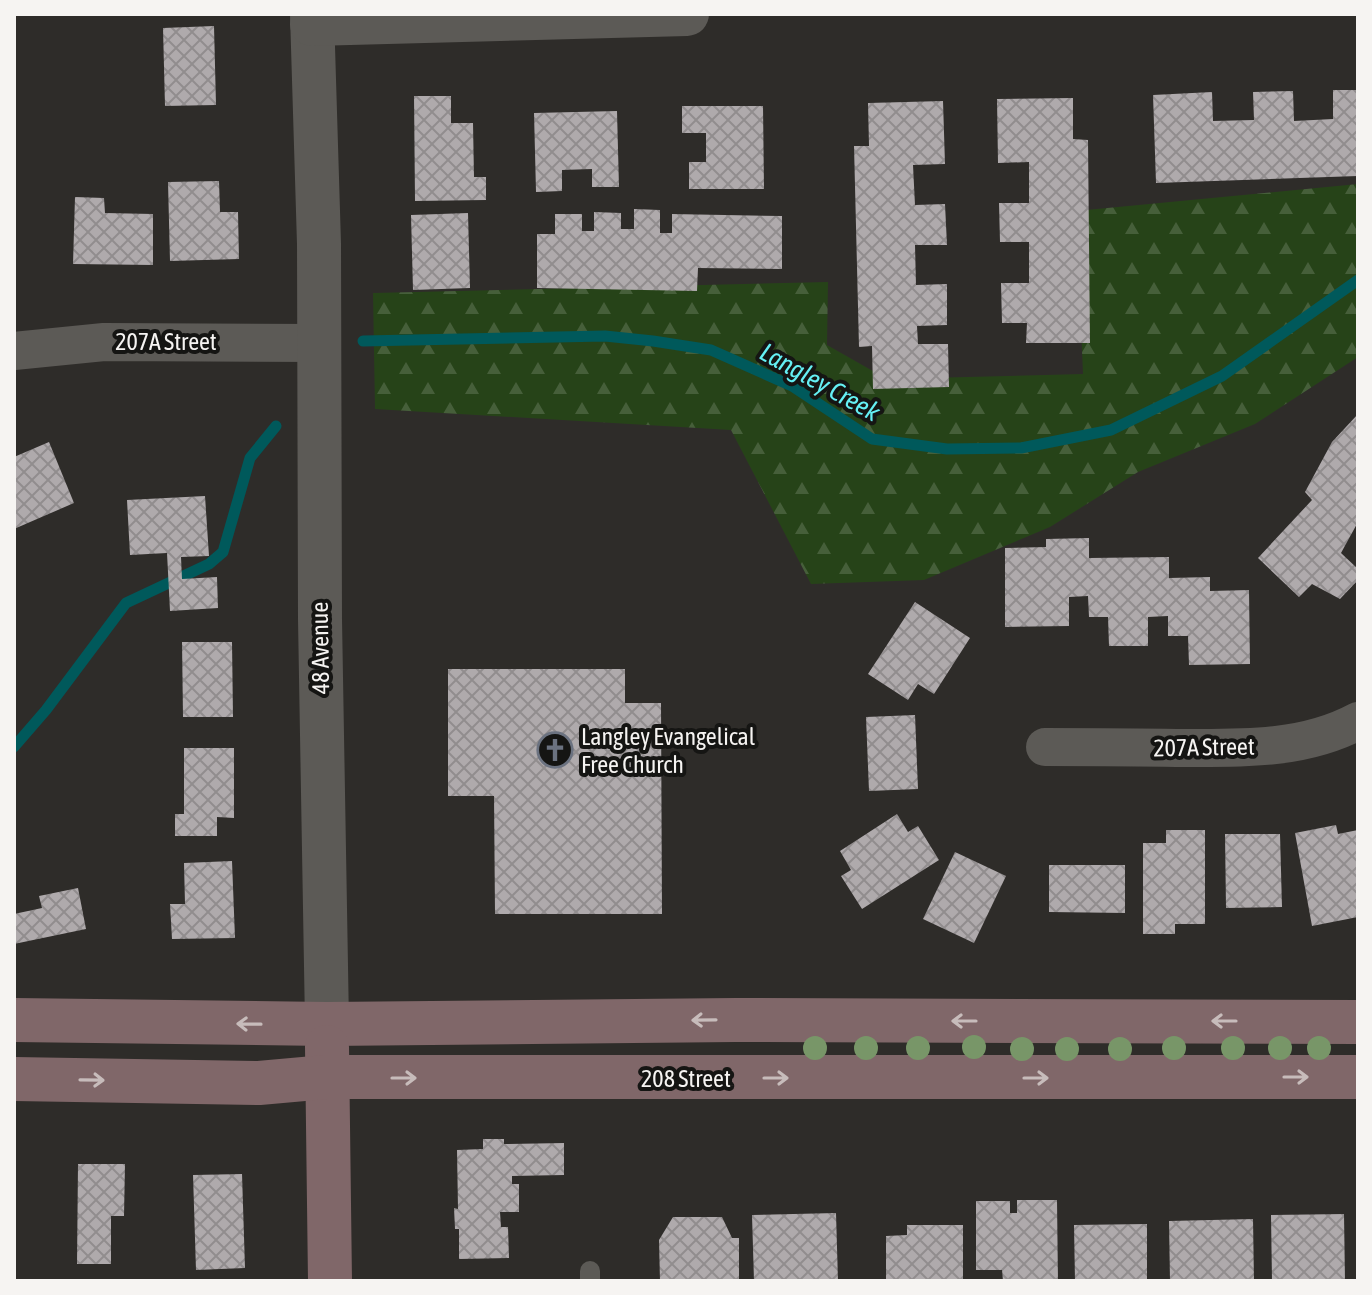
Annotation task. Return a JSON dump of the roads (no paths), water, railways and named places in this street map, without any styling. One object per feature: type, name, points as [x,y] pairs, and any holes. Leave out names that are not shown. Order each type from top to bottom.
[{"type":"main road","points":[[14,1020],[327,1024],[719,1020],[1358,1022]]},
{"type":"main road","name":"48 Avenue","points":[[327,1024],[330,1281]]},
{"type":"main road","name":"208 Street","points":[[14,1079],[259,1083],[326,1077],[1358,1077]]},
{"type":"street","points":[[312,19],[687,14]]},
{"type":"street","name":"48 Avenue","points":[[312,19],[327,1024]]},
{"type":"street","name":"207A Street","points":[[14,351],[104,342],[319,343]]},
{"type":"street","name":"207A Street","points":[[1045,747],[1277,746],[1317,738],[1358,721]]},
{"type":"waterway","name":"Langley Creek","points":[[363,341],[605,336],[711,350],[792,386],[872,439],[947,449],[1021,448],[1111,430],[1222,376],[1358,280]]},
{"type":"waterway","name":"Langley Creek","points":[[14,747],[46,710],[126,603],[209,564],[223,552],[250,458],[276,426]]},
{"type":"place","name":"Langley Evangelical Free Church","points":[[555,750]]}]
